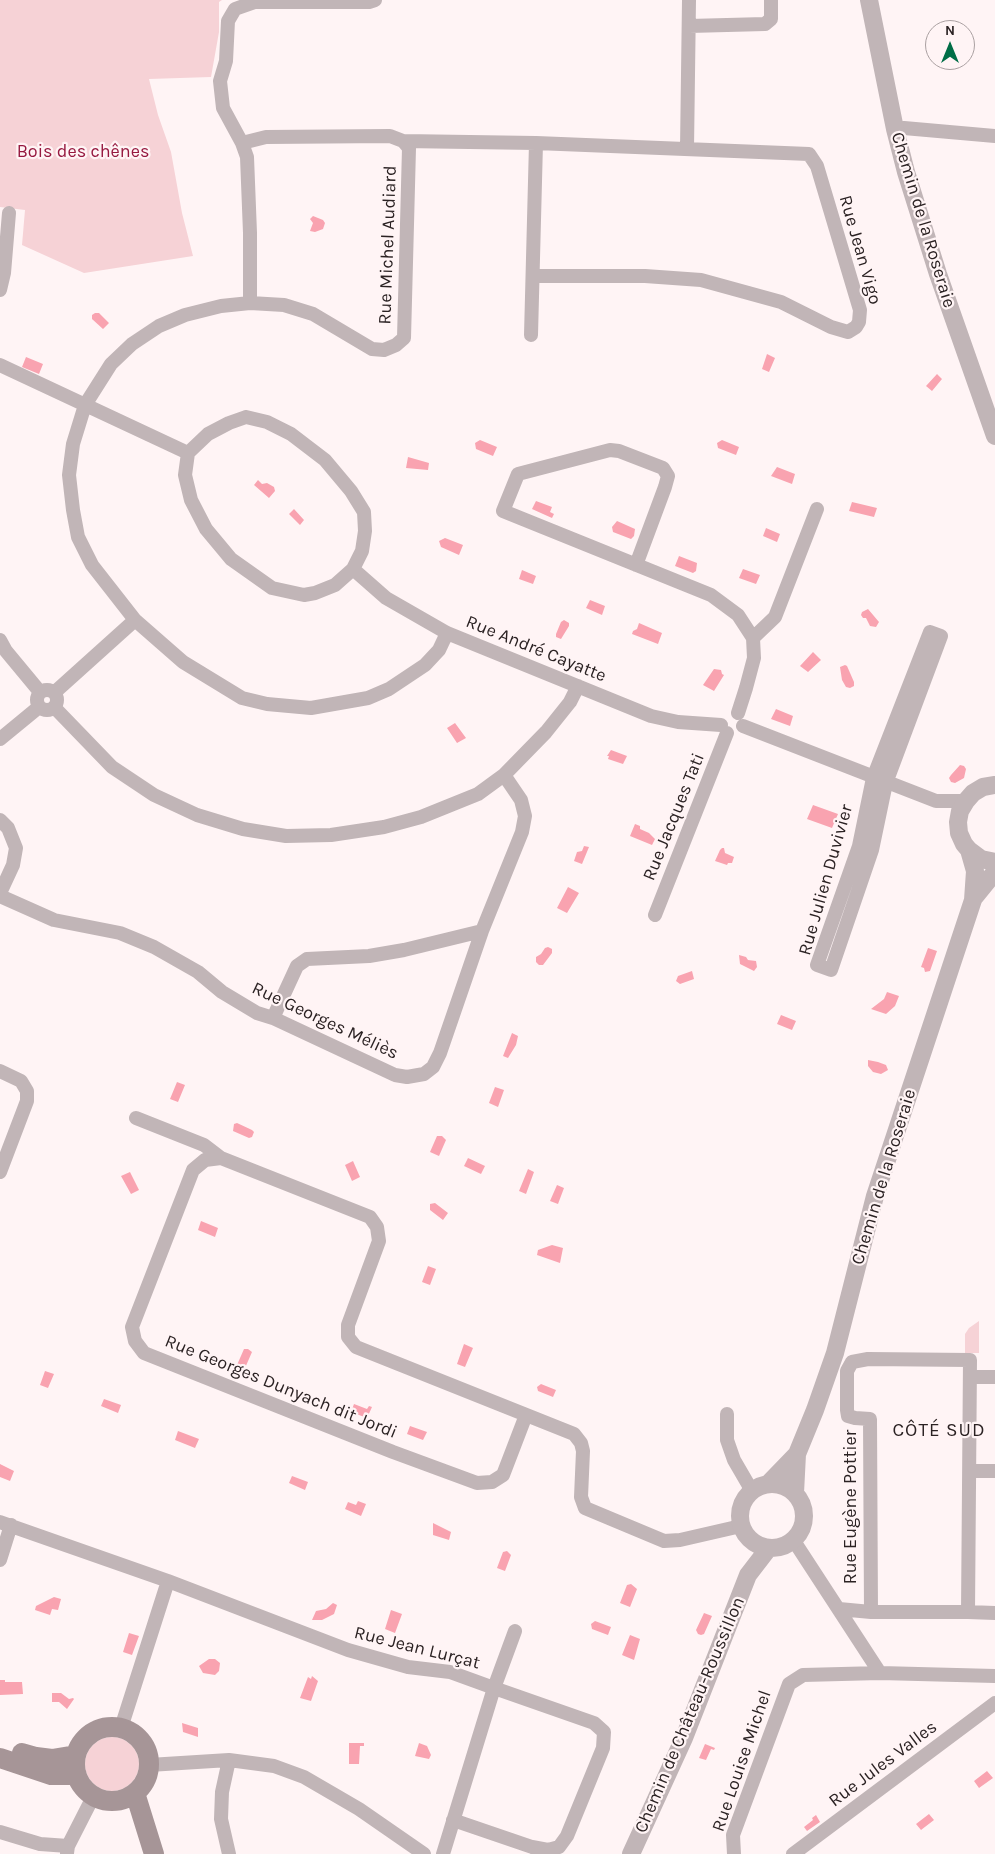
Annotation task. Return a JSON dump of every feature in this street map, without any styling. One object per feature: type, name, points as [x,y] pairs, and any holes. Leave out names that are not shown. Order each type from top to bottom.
[{"type":"main road","points":[[112,1726],[121,1728],[136,1735],[142,1741],[149,1756],[145,1780],[128,1796],[102,1799],[84,1787],[77,1775],[76,1755],[80,1746],[93,1732],[112,1726]]},
{"type":"main road","points":[[0,1745],[36,1757],[52,1760],[76,1755]]},
{"type":"main road","points":[[0,1758],[51,1775],[77,1775]]},
{"type":"main road","points":[[128,1796],[143,1854]]},
{"type":"main road","points":[[128,1796],[154,1854]]},
{"type":"street","points":[[250,303],[247,157],[242,143],[223,108],[220,81],[226,61],[228,21],[235,9],[256,2],[368,2],[375,0]]},
{"type":"street","points":[[687,149],[689,0]]},
{"type":"street","points":[[689,26],[766,24],[771,19],[771,0]]},
{"type":"street","name":"Chemin de la Roseraie","points":[[869,0],[895,129],[906,172],[938,274],[995,436]]},
{"type":"street","points":[[895,129],[904,128],[995,136]]},
{"type":"street","name":"Rue Michel Audiard","points":[[242,143],[266,137],[390,136],[403,141],[477,142]]},
{"type":"street","name":"Rue Michel Audiard","points":[[403,141],[409,148],[404,338],[396,345],[384,350],[372,350],[313,314],[284,306],[250,303],[212,308],[184,315],[159,326],[132,344],[111,364],[85,405],[74,444],[69,475],[78,537],[92,565],[135,620],[183,662],[242,698],[267,704],[311,708],[368,698],[389,689],[426,665],[439,650],[447,632]]},
{"type":"street","name":"Rue Jean Vigo","points":[[477,142],[809,154],[817,166],[860,310],[859,322],[856,327],[848,332],[831,327],[781,302],[701,280],[645,276],[533,276]]},
{"type":"street","points":[[532,335],[536,143]]},
{"type":"street","points":[[0,290],[4,273],[9,213]]},
{"type":"street","points":[[0,365],[188,453]]},
{"type":"street","points":[[246,417],[267,422],[291,434],[325,460],[351,491],[364,512],[365,531],[362,551],[353,569],[335,585],[315,593],[292,593],[272,588],[231,559],[206,529],[191,500],[185,475],[188,453],[208,434],[246,417]]},
{"type":"street","points":[[636,565],[665,487],[668,476],[663,468],[619,451],[610,450],[518,474],[503,511],[636,565],[711,595],[738,615],[754,638],[754,658],[746,688],[741,719],[737,733],[724,729],[724,715],[733,711],[741,719],[879,780],[936,801],[966,801]]},
{"type":"street","points":[[754,638],[775,617],[817,509]]},
{"type":"street","name":"Rue André Cayatte","points":[[353,569],[386,598],[447,632],[651,716],[724,729]]},
{"type":"street","points":[[55,692],[135,620]]},
{"type":"street","points":[[930,632],[941,636],[879,780],[930,632]]},
{"type":"street","points":[[0,640],[6,651],[40,692]]},
{"type":"street","points":[[54,707],[112,767],[154,795],[197,815],[243,829],[286,836],[331,835],[384,827],[421,817],[478,794],[504,774],[546,732],[570,702],[578,686]]},
{"type":"street","points":[[44,689],[50,689],[55,692],[57,698],[54,707],[49,710],[43,710],[39,707],[36,701],[40,692],[44,689]]},
{"type":"street","points":[[0,739],[39,707]]},
{"type":"street","name":"Rue Jacques Tati","points":[[656,915],[724,729]]},
{"type":"street","name":"Rue Georges Méliès","points":[[0,895],[54,920],[120,933],[154,947],[198,972],[222,992],[257,1013],[273,1018],[395,1074],[408,1077],[424,1074],[433,1067],[440,1053],[482,931],[522,832],[525,816],[521,800],[504,774]]},
{"type":"street","name":"Rue Julien Duvivier","points":[[879,780],[872,850],[831,970],[817,965],[859,846],[879,780]]},
{"type":"street","points":[[958,822],[960,811],[973,793],[983,787],[994,784]]},
{"type":"street","points":[[936,801],[958,822]]},
{"type":"street","points":[[0,820],[8,828],[16,848],[13,865],[0,895]]},
{"type":"street","name":"Chemin de la Roseraie","points":[[768,1484],[796,1454],[815,1410],[835,1353],[875,1196],[973,900],[975,871],[969,850],[959,833],[958,822]]},
{"type":"street","points":[[969,850],[981,859],[995,862]]},
{"type":"street","name":"Chemin de la Roseraie","points":[[973,900],[995,872]]},
{"type":"street","points":[[273,1018],[296,966],[307,959],[368,956],[404,950],[482,931]]},
{"type":"street","points":[[0,1071],[21,1081],[27,1091],[27,1101],[0,1172]]},
{"type":"street","points":[[136,1118],[204,1145],[221,1158],[370,1217],[378,1227],[379,1241],[348,1325],[348,1337],[356,1347],[574,1434],[581,1443],[583,1451],[581,1497],[585,1508],[664,1540],[680,1540],[741,1526]]},
{"type":"street","name":"Rue Georges Dunyach dit Jordi","points":[[221,1158],[205,1160],[193,1170],[132,1327],[135,1341],[144,1353],[375,1445],[478,1483],[492,1482],[502,1475],[526,1415]]},
{"type":"street","name":"Rue Eugène Pottier","points":[[871,1612],[870,1419],[848,1416],[848,1371],[852,1362],[859,1360],[970,1360],[970,1376]]},
{"type":"street","points":[[968,1612],[970,1376],[995,1377]]},
{"type":"street","points":[[726,1414],[727,1440],[734,1460],[752,1491]]},
{"type":"street","name":"Chemin de la Roseraie","points":[[795,1493],[796,1454]]},
{"type":"street","points":[[970,1471],[995,1471]]},
{"type":"street","points":[[768,1484],[787,1487],[795,1493],[801,1501],[804,1511],[804,1522],[801,1532],[786,1546],[768,1549],[752,1541],[741,1526],[740,1517],[741,1507],[745,1498],[752,1491],[768,1484]]},
{"type":"street","points":[[0,1560],[5,1524]]},
{"type":"street","name":"Rue Jean Lurçat","points":[[5,1524],[168,1581],[348,1650],[408,1667],[450,1672],[494,1688],[442,1854]]},
{"type":"street","points":[[794,1540],[880,1673]]},
{"type":"street","name":"Chemin de Château-Roussillon","points":[[631,1854],[684,1738],[748,1575],[752,1541]]},
{"type":"street","name":"Chemin de Château-Roussillon","points":[[748,1575],[768,1549]]},
{"type":"street","points":[[121,1728],[168,1581]]},
{"type":"street","points":[[839,1609],[871,1612],[995,1612]]},
{"type":"street","points":[[453,1820],[532,1847],[548,1850],[559,1846],[567,1836],[603,1748],[604,1732],[594,1723],[494,1688],[514,1631]]},
{"type":"street","name":"Rue Louise Michel","points":[[734,1854],[733,1835],[789,1684],[803,1675],[880,1673],[995,1676]]},
{"type":"street","name":"Rue Jules Valles","points":[[793,1854],[995,1703]]},
{"type":"street","points":[[149,1764],[229,1760],[274,1766],[304,1777],[359,1810],[424,1854]]},
{"type":"street","points":[[229,1760],[222,1792],[221,1818],[229,1854]]},
{"type":"street","points":[[0,1832],[67,1850],[94,1795]]},
{"type":"green space","name":"Bois des chênes","points":[[0,0],[222,0],[219,2],[219,32],[211,77],[149,79],[158,115],[171,152],[182,213],[193,256],[84,273],[22,245],[25,210],[0,207]]},
{"type":"green space","points":[[979,1321],[979,1353],[965,1353],[965,1334],[969,1328]]},
{"type":"green space","points":[[112,1737],[122,1739],[131,1745],[137,1754],[139,1764],[137,1774],[131,1783],[122,1789],[112,1791],[102,1789],[93,1783],[87,1774],[85,1764],[87,1754],[93,1745],[102,1739]]},
{"type":"shaded area","points":[[313,216],[323,220],[325,223],[323,229],[315,232],[310,231],[313,223],[310,219]]},
{"type":"shaded area","points":[[99,313],[109,323],[103,329],[92,319],[92,315]]},
{"type":"shaded area","points":[[767,354],[775,358],[769,372],[762,369]]},
{"type":"shaded area","points":[[26,357],[43,364],[39,374],[22,367]]},
{"type":"shaded area","points":[[937,374],[942,379],[932,391],[926,386]]},
{"type":"shaded area","points":[[480,440],[497,447],[493,456],[476,449],[475,443]]},
{"type":"shaded area","points":[[722,440],[739,447],[736,455],[718,448],[717,443]]},
{"type":"shaded area","points":[[408,457],[429,463],[428,470],[406,468]]},
{"type":"shaded area","points":[[777,467],[795,474],[792,484],[771,476]]},
{"type":"shaded area","points":[[258,480],[262,484],[267,483],[274,487],[275,491],[269,498],[254,485]]},
{"type":"shaded area","points":[[536,501],[552,507],[550,512],[554,514],[552,518],[532,509]]},
{"type":"shaded area","points":[[852,502],[877,508],[874,517],[849,511]]},
{"type":"shaded area","points":[[294,509],[304,520],[300,525],[289,514]]},
{"type":"shaded area","points":[[617,521],[635,529],[634,536],[631,539],[613,532],[612,527]]},
{"type":"shaded area","points":[[766,528],[780,534],[777,542],[763,536]]},
{"type":"shaded area","points":[[445,538],[463,545],[459,555],[441,547],[439,541]]},
{"type":"shaded area","points":[[679,556],[697,563],[696,571],[693,573],[675,566]]},
{"type":"shaded area","points":[[743,569],[760,575],[756,584],[739,578]]},
{"type":"shaded area","points":[[522,570],[536,576],[533,584],[519,579]]},
{"type":"shaded area","points":[[590,600],[605,606],[602,615],[586,608]]},
{"type":"shaded area","points":[[868,609],[879,622],[876,627],[870,626],[866,618],[863,618],[861,615],[862,612]]},
{"type":"shaded area","points":[[564,620],[569,623],[569,626],[561,639],[556,637],[556,634],[561,622]]},
{"type":"shaded area","points":[[639,623],[662,633],[658,644],[632,634],[637,629]]},
{"type":"shaded area","points":[[813,652],[821,660],[808,672],[800,666]]},
{"type":"shaded area","points":[[845,665],[854,682],[854,686],[850,688],[846,687],[842,680],[840,667]]},
{"type":"shaded area","points":[[714,669],[721,670],[724,675],[714,691],[703,685]]},
{"type":"shaded area","points":[[776,709],[793,716],[790,726],[771,719]]},
{"type":"shaded area","points":[[455,723],[466,738],[457,743],[447,728]]},
{"type":"shaded area","points":[[611,750],[627,756],[623,764],[608,759],[609,756],[607,756]]},
{"type":"shaded area","points":[[960,765],[966,769],[964,778],[955,783],[951,782],[949,778]]},
{"type":"shaded area","points":[[813,805],[838,814],[832,828],[807,819]]},
{"type":"shaded area","points":[[635,824],[655,839],[652,845],[630,836]]},
{"type":"shaded area","points":[[584,846],[589,847],[582,864],[574,861],[577,852],[582,851]]},
{"type":"shaded area","points":[[722,848],[724,848],[725,853],[734,857],[732,863],[727,865],[715,861]]},
{"type":"shaded area","points":[[568,887],[579,893],[567,913],[557,908]]},
{"type":"shaded area","points":[[548,947],[552,949],[552,953],[543,965],[539,965],[536,962],[536,957]]},
{"type":"shaded area","points":[[928,948],[937,951],[930,971],[925,972],[924,968],[921,967]]},
{"type":"shaded area","points":[[739,955],[746,957],[748,960],[756,961],[757,967],[754,971],[740,964]]},
{"type":"shaded area","points":[[692,971],[694,979],[680,984],[676,981],[678,976]]},
{"type":"shaded area","points":[[887,992],[899,996],[895,1006],[886,1014],[871,1009],[884,999]]},
{"type":"shaded area","points":[[781,1015],[796,1021],[792,1030],[777,1024]]},
{"type":"shaded area","points":[[512,1033],[518,1036],[516,1045],[508,1058],[503,1056]]},
{"type":"shaded area","points":[[868,1060],[886,1065],[888,1070],[881,1074],[873,1072],[868,1066]]},
{"type":"shaded area","points":[[177,1082],[185,1085],[178,1102],[170,1099]]},
{"type":"shaded area","points":[[495,1087],[504,1090],[498,1107],[489,1103]]},
{"type":"shaded area","points":[[237,1123],[252,1130],[254,1132],[252,1137],[249,1138],[233,1131],[234,1124]]},
{"type":"shaded area","points":[[437,1136],[442,1136],[446,1140],[439,1156],[430,1152]]},
{"type":"shaded area","points":[[468,1158],[485,1166],[481,1174],[464,1166]]},
{"type":"shaded area","points":[[353,1161],[360,1177],[352,1181],[345,1165]]},
{"type":"shaded area","points":[[528,1169],[534,1172],[526,1194],[519,1191]]},
{"type":"shaded area","points":[[130,1172],[139,1190],[131,1194],[121,1176]]},
{"type":"shaded area","points":[[557,1185],[564,1188],[558,1204],[550,1201]]},
{"type":"shaded area","points":[[435,1203],[448,1213],[443,1220],[430,1210],[430,1204]]},
{"type":"shaded area","points":[[201,1221],[218,1228],[215,1237],[198,1230]]},
{"type":"shaded area","points":[[552,1245],[563,1248],[560,1263],[537,1255],[538,1250]]},
{"type":"shaded area","points":[[428,1266],[436,1269],[430,1285],[422,1282]]},
{"type":"shaded area","points":[[464,1344],[473,1348],[465,1367],[457,1364]]},
{"type":"shaded area","points":[[244,1349],[252,1352],[245,1368],[237,1365]]},
{"type":"shaded area","points":[[45,1371],[54,1374],[48,1388],[40,1385]]},
{"type":"shaded area","points":[[541,1384],[556,1390],[553,1397],[538,1391],[537,1387]]},
{"type":"shaded area","points":[[104,1399],[121,1405],[118,1413],[101,1406]]},
{"type":"shaded area","points":[[354,1404],[367,1409],[369,1406],[372,1407],[367,1418],[351,1412]]},
{"type":"shaded area","points":[[410,1426],[427,1432],[423,1440],[407,1434]]},
{"type":"shaded area","points":[[178,1431],[199,1439],[195,1448],[175,1440]]},
{"type":"shaded area","points":[[0,1464],[14,1471],[10,1481],[0,1477]]},
{"type":"shaded area","points":[[292,1476],[308,1482],[305,1490],[289,1483]]},
{"type":"shaded area","points":[[358,1501],[366,1504],[361,1516],[345,1509],[348,1502],[356,1505]]},
{"type":"shaded area","points":[[433,1523],[451,1532],[449,1540],[433,1535]]},
{"type":"shaded area","points":[[507,1551],[511,1555],[505,1571],[497,1568],[503,1552]]},
{"type":"shaded area","points":[[631,1584],[637,1589],[630,1607],[620,1603],[627,1585]]},
{"type":"shaded area","points":[[54,1597],[61,1599],[58,1610],[52,1609],[50,1615],[35,1610],[36,1606]]},
{"type":"shaded area","points":[[333,1603],[337,1605],[334,1614],[322,1620],[312,1620],[316,1611],[326,1609]]},
{"type":"shaded area","points":[[391,1610],[402,1614],[395,1633],[385,1629]]},
{"type":"shaded area","points":[[704,1613],[712,1616],[704,1634],[701,1635],[696,1630]]},
{"type":"shaded area","points":[[595,1621],[611,1627],[608,1635],[592,1629],[591,1624]]},
{"type":"shaded area","points":[[129,1633],[139,1636],[132,1655],[123,1652]]},
{"type":"shaded area","points":[[630,1635],[640,1639],[634,1660],[622,1655]]},
{"type":"shaded area","points":[[209,1659],[215,1659],[220,1663],[219,1671],[215,1675],[203,1673],[199,1666]]},
{"type":"shaded area","points":[[312,1676],[318,1681],[311,1701],[300,1698],[308,1677],[311,1679]]},
{"type":"shaded area","points":[[0,1680],[5,1680],[5,1682],[22,1682],[23,1694],[0,1695]]},
{"type":"shaded area","points":[[52,1693],[61,1693],[69,1699],[74,1699],[67,1709],[59,1702],[52,1702]]},
{"type":"shaded area","points":[[182,1723],[198,1728],[198,1737],[183,1732]]},
{"type":"shaded area","points":[[349,1743],[364,1743],[364,1746],[360,1746],[359,1764],[349,1764]]},
{"type":"shaded area","points":[[419,1743],[427,1746],[431,1755],[429,1759],[415,1756]]},
{"type":"shaded area","points":[[705,1744],[715,1748],[714,1750],[711,1749],[706,1760],[699,1758]]},
{"type":"shaded area","points":[[987,1771],[993,1778],[979,1788],[974,1781]]},
{"type":"shaded area","points":[[929,1814],[934,1820],[921,1830],[916,1824]]},
{"type":"shaded area","points":[[816,1815],[820,1822],[807,1831],[804,1827]]},
{"type":"district","name":"CÔTÉ SUD","points":[[939,1431]]}]
